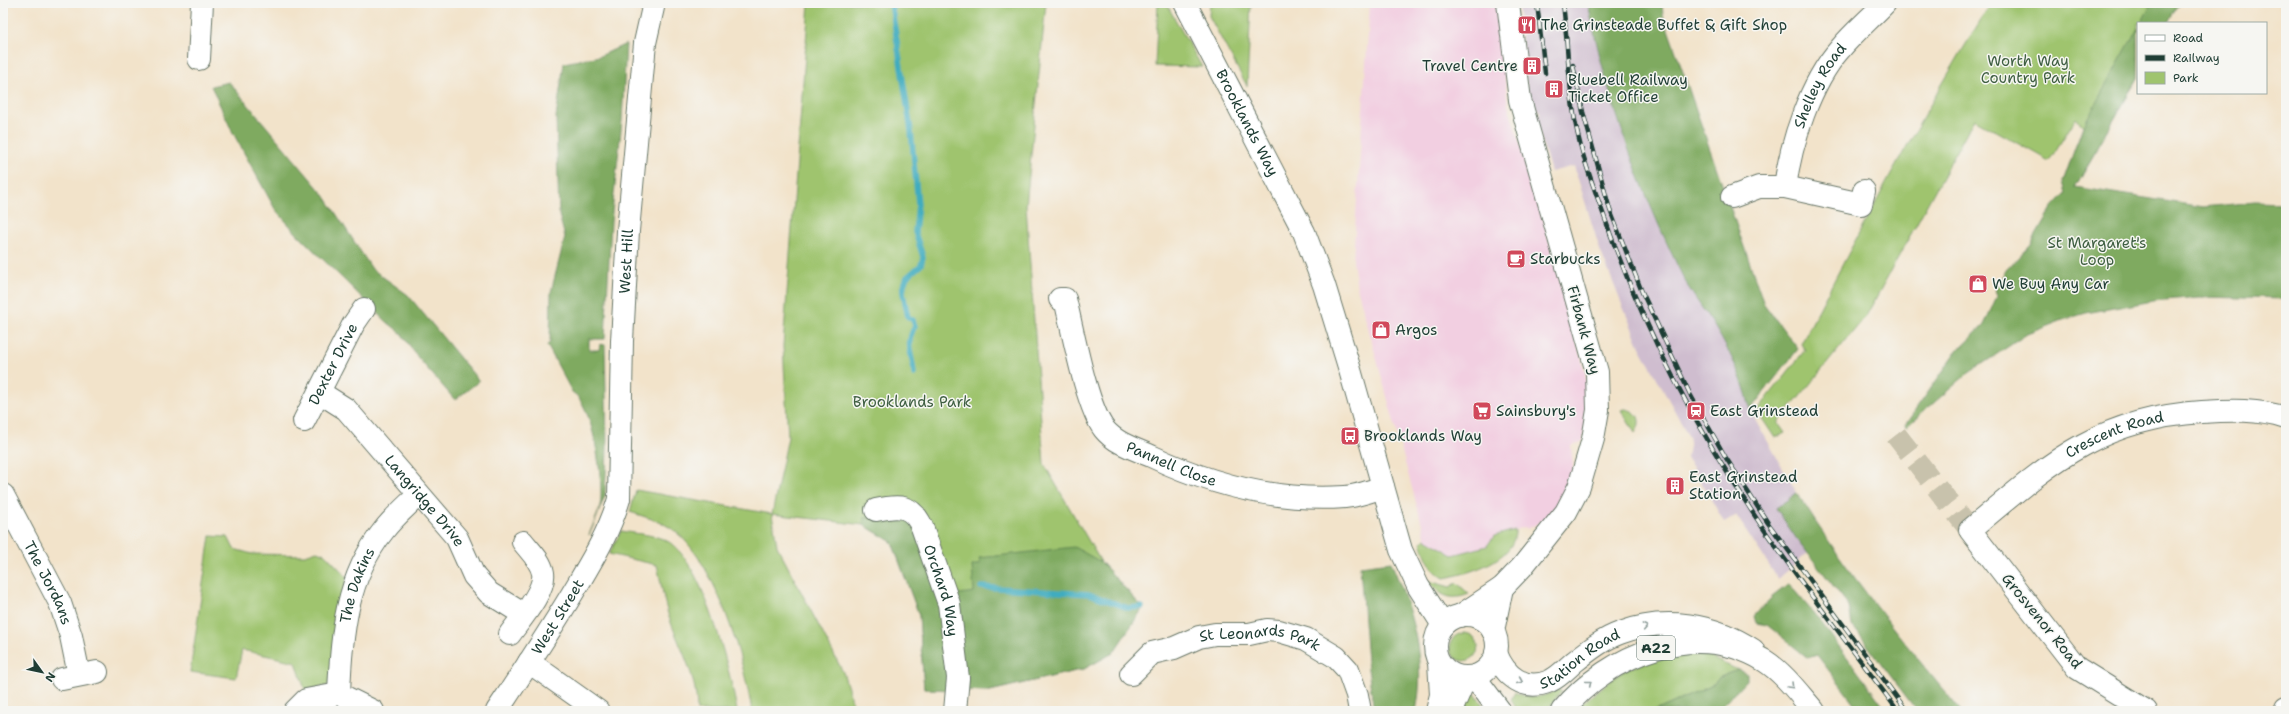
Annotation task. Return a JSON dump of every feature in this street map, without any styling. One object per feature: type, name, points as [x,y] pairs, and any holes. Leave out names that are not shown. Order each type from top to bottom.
[{"type":"main road","points":[[199,59],[202,3]]},
{"type":"main road","name":"West Hill","points":[[613,521],[619,500],[620,481],[622,341],[628,231],[645,43],[654,3]]},
{"type":"main road","name":"Firbank Way","points":[[1452,621],[1502,588],[1556,526],[1573,499],[1584,473],[1593,439],[1598,396],[1597,372],[1591,348],[1520,100],[1508,3]]},
{"type":"main road","name":"Shelley Road","points":[[1785,186],[1795,141],[1814,90],[1839,50],[1885,3]]},
{"type":"main road","name":"Brooklands Way","points":[[1189,5],[1304,232],[1326,292],[1400,550],[1418,586],[1452,621]]},
{"type":"main road","points":[[1732,197],[1759,187],[1785,186],[1861,204],[1864,191]]},
{"type":"main road","name":"Pannell Close","points":[[1060,299],[1065,299],[1094,412],[1104,430],[1118,441],[1183,472],[1216,483],[1253,492],[1283,496],[1346,497],[1383,487]]},
{"type":"main road","name":"Dexter Drive","points":[[304,421],[353,325],[364,309]]},
{"type":"main road","name":"Langridge Drive","points":[[319,392],[346,409],[418,495],[457,538],[474,576],[489,593],[523,614]]},
{"type":"main road","name":"Crescent Road","points":[[1970,530],[2050,464],[2080,445],[2110,430],[2144,420],[2193,412],[2239,409],[2286,418]]},
{"type":"main road","name":"The Jordans","points":[[3,495],[60,604],[71,636],[79,676]]},
{"type":"main road","name":"The Dakins","points":[[339,694],[342,637],[348,605],[356,579],[368,554],[384,530],[418,495]]},
{"type":"main road","name":"Orchard Way","points":[[876,510],[897,506],[909,509],[918,518],[922,527],[949,604],[958,678],[955,711]]},
{"type":"main road","name":"West Street","points":[[497,711],[557,619],[613,521]]},
{"type":"main road","name":"Grosvenor Road","points":[[1970,530],[2077,668],[2146,711]]},
{"type":"main road","points":[[510,634],[540,591],[543,574],[539,562],[523,542]]},
{"type":"main road","name":"Firbank Way","points":[[1493,631],[1502,588]]},
{"type":"main road","points":[[1437,711],[1441,695],[1439,662],[1435,643],[1452,621],[1475,616],[1482,620],[1493,631],[1497,645],[1496,653],[1488,669],[1481,674],[1469,677],[1451,674],[1439,662]]},
{"type":"main road","name":"Station Road","points":[[1496,653],[1505,671],[1519,681],[1541,684],[1559,676],[1603,641],[1619,633],[1654,625],[1672,624],[1706,628],[1722,633],[1742,643],[1767,662],[1793,686],[1814,711]]},
{"type":"main road","name":"St Leonards Park","points":[[1131,674],[1152,653],[1174,648],[1199,637],[1215,634],[1250,634],[1267,630],[1279,631],[1306,638],[1336,657],[1348,670],[1357,695],[1360,711]]},
{"type":"main road","name":"A22","points":[[1562,711],[1587,684],[1600,674],[1626,659],[1656,648],[1689,641],[1713,643],[1740,648],[1767,662]]},
{"type":"main road","points":[[529,662],[598,711]]},
{"type":"main road","points":[[1451,711],[1469,677]]},
{"type":"main road","points":[[1469,677],[1482,687],[1500,711]]},
{"type":"main road","points":[[295,711],[306,700],[339,694],[373,711]]},
{"type":"shaded area","points":[[1370,3],[1496,3],[1508,105],[1544,221],[1585,372],[1588,403],[1583,441],[1571,446],[1574,477],[1552,516],[1527,529],[1525,527],[1494,536],[1487,546],[1453,555],[1426,539],[1357,287],[1353,261]]},
{"type":"shaded area","points":[[1518,3],[1662,3],[1663,15],[1764,304],[1798,349],[1750,410],[1797,493],[1825,538],[1778,579],[1736,515],[1724,522],[1687,457],[1690,439],[1639,345],[1600,250],[1574,166],[1551,172],[1535,118],[1541,113],[1532,103],[1527,90]]},
{"type":"green space","name":"Brooklands Park","points":[[809,3],[1046,3],[1026,206],[1044,464],[1101,562],[1142,607],[1113,653],[1084,669],[990,691],[924,689],[919,615],[892,542],[864,525],[772,514],[788,437],[783,346]]},
{"type":"green space","points":[[1158,3],[1166,3],[1202,67],[1155,66]]},
{"type":"green space","points":[[1210,3],[1251,3],[1247,86],[1209,16]]},
{"type":"green space","points":[[1588,3],[1662,3],[1663,15],[1764,304],[1798,349],[1750,410],[1748,399],[1735,364],[1711,321],[1685,281],[1652,209],[1626,142],[1604,73]]},
{"type":"green space","name":"Worth Way Country Park","points":[[1991,3],[2178,3],[2168,22],[2137,22],[2137,80],[2075,187],[2063,182],[2083,126],[2076,118],[2049,161],[1974,119],[1866,316],[1778,423],[1785,433],[1775,438],[1757,411],[1805,350],[1801,344],[1846,257],[1916,129]]},
{"type":"green space","points":[[2152,3],[2179,3],[2169,22],[2142,22]]},
{"type":"green space","name":"St Margaret's Loop","points":[[2137,30],[2137,80],[2075,187],[2203,207],[2255,202],[2286,203],[2286,299],[2200,297],[2153,301],[2086,313],[2063,320],[2027,334],[1966,375],[1906,427],[1905,425],[1957,351],[1984,325],[1997,296],[1996,287],[2006,270],[2031,244],[2052,208],[2066,193],[2063,182],[2083,126]]},
{"type":"green space","points":[[626,44],[622,121],[611,222],[605,339],[589,339],[589,350],[599,350],[600,344],[605,345],[607,449],[605,496],[598,513],[601,497],[600,473],[591,424],[586,410],[579,399],[572,392],[547,345],[550,343],[551,292],[565,237],[559,215],[556,117],[564,63],[600,56]]},
{"type":"green space","points":[[229,82],[324,195],[372,269],[408,295],[479,381],[455,400],[419,359],[401,333],[387,322],[297,234],[275,209],[232,131],[211,86]]},
{"type":"green space","points":[[1625,409],[1634,412],[1638,418],[1639,425],[1635,433],[1621,410]]},
{"type":"green space","points":[[636,490],[772,514],[777,546],[843,672],[855,711],[752,711],[748,689],[735,640],[716,589],[704,566],[690,547],[675,531],[659,522],[630,512]]},
{"type":"green space","points":[[1797,493],[1815,522],[1875,605],[1961,711],[1917,711],[1852,625],[1849,606],[1796,538],[1776,508]]},
{"type":"green space","points":[[893,515],[905,517],[915,530],[938,592],[960,594],[974,592],[972,566],[980,564],[979,558],[1074,547],[1101,562],[1142,607],[1141,611],[1113,653],[1084,669],[990,691],[924,689],[919,615],[892,542],[864,525],[864,518]]},
{"type":"green space","points":[[1515,530],[1513,541],[1508,550],[1489,564],[1465,573],[1444,578],[1432,567],[1421,542],[1426,539],[1453,555],[1487,546],[1494,536]]},
{"type":"green space","points":[[621,531],[664,539],[682,554],[693,572],[714,620],[734,693],[737,711],[697,711],[691,673],[668,614],[657,565],[609,554]]},
{"type":"green space","points":[[210,536],[228,537],[234,549],[252,554],[305,555],[317,551],[325,554],[347,577],[333,676],[327,686],[305,690],[296,662],[242,650],[236,678],[190,672]]},
{"type":"green space","points":[[1391,562],[1411,616],[1415,635],[1420,672],[1416,711],[1374,711],[1367,662],[1360,566]]},
{"type":"green space","points":[[1429,581],[1450,587],[1457,583],[1469,594],[1457,597],[1447,596],[1438,591]]},
{"type":"green space","points":[[1789,584],[1821,622],[1887,711],[1860,711],[1817,655],[1808,658],[1767,625],[1756,623],[1754,616],[1772,597]]},
{"type":"green space","points":[[1464,633],[1474,637],[1478,647],[1474,657],[1464,661],[1454,657],[1450,647],[1454,637]]},
{"type":"green space","points":[[1686,654],[1707,656],[1738,670],[1718,678],[1711,686],[1655,711],[1572,711],[1624,670],[1664,656]]},
{"type":"green space","points":[[1738,670],[1747,674],[1747,680],[1717,711],[1655,711],[1711,686],[1718,678]]},
{"type":"green space","points":[[1558,689],[1561,692],[1546,711],[1518,711],[1511,700],[1515,692],[1520,695],[1537,697]]},
{"type":"green space","points":[[1471,694],[1475,694],[1483,705],[1480,711],[1461,711]]},
{"type":"waterway","points":[[891,3],[911,131],[918,204],[915,232],[923,257],[921,265],[907,277],[903,293],[908,317],[913,320],[915,326],[910,339],[910,350],[914,374]]},
{"type":"waterway","points":[[981,587],[1089,594],[1128,608],[1142,607]]},
{"type":"tunnel","points":[[1896,435],[1970,530]]},
{"type":"railway","points":[[1537,3],[1545,73]]},
{"type":"railway","points":[[1563,3],[1571,96],[1579,139],[1610,233],[1641,311],[1698,424],[1742,496],[1781,554],[1898,711]]},
{"type":"railway","points":[[1573,65],[1583,112],[1610,210],[1642,292],[1690,394],[1726,458],[1768,523],[1907,711]]},
{"type":"place","name":"The Grinsteade Buffet & Gift Shop","points":[[1527,25]]},
{"type":"place","name":"Travel Centre","points":[[1532,66]]},
{"type":"place","name":"Bluebell Railway Ticket Office","points":[[1554,89]]},
{"type":"place","name":"Starbucks","points":[[1516,259]]},
{"type":"place","name":"We Buy Any Car","points":[[1978,284]]},
{"type":"place","name":"Argos","points":[[1381,330]]},
{"type":"place","name":"Sainsbury's","points":[[1482,411]]},
{"type":"place","name":"East Grinstead","points":[[1696,411]]},
{"type":"place","name":"Brooklands Way","points":[[1350,436]]},
{"type":"place","name":"East Grinstead Station","points":[[1675,486]]}]
